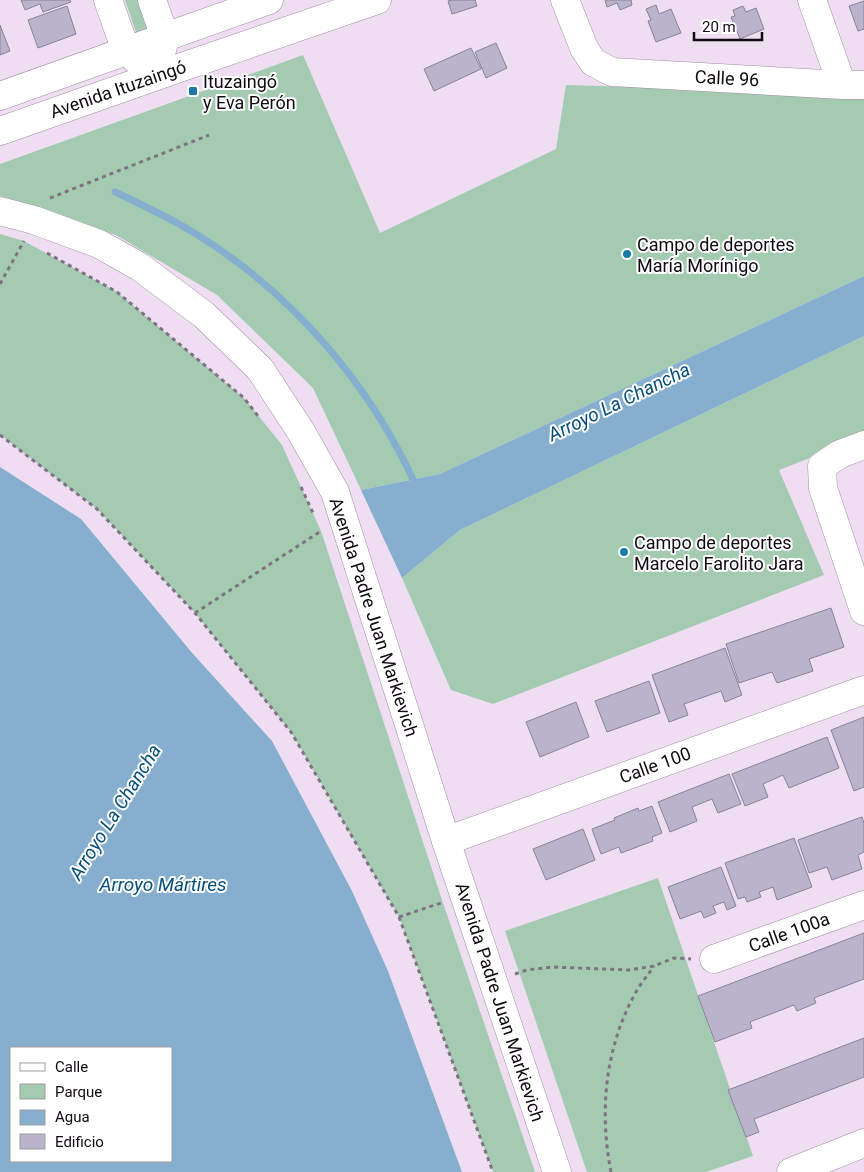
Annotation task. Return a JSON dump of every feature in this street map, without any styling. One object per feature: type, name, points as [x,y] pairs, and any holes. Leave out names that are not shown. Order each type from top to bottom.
[{"type":"main road","points":[[108,0],[126,51],[156,76],[165,37],[152,0]]},
{"type":"main road","name":"Avenida Ituzaingó","points":[[0,96],[269,0]]},
{"type":"main road","name":"Avenida Ituzaingó","points":[[0,131],[377,0]]},
{"type":"main road","name":"Calle 96","points":[[565,0],[584,48],[593,62],[612,72],[853,84]]},
{"type":"main road","points":[[812,0],[853,84]]},
{"type":"main road","name":"Avenida Padre Juan Markievich","points":[[0,211],[25,233],[99,244],[140,267],[204,315],[260,369],[295,422],[335,492],[446,842],[557,1172]]},
{"type":"main road","points":[[864,445],[840,454],[822,466],[823,488],[864,611]]},
{"type":"main road","name":"Calle 100","points":[[446,842],[864,690]]},
{"type":"main road","name":"Calle 100a","points":[[714,959],[864,905]]},
{"type":"main road","points":[[791,1172],[864,1142]]},
{"type":"path","points":[[0,284],[25,233],[46,200],[209,135]]},
{"type":"path","points":[[41,250],[117,292],[244,398],[263,422]]},
{"type":"path","points":[[0,435],[97,509],[195,613],[291,732],[399,918],[493,1172]]},
{"type":"path","points":[[298,479],[317,522]]},
{"type":"path","points":[[195,613],[321,531]]},
{"type":"path","points":[[399,918],[443,903]]},
{"type":"path","points":[[493,982],[527,970],[552,967],[629,970],[654,966],[674,958]]},
{"type":"path","points":[[611,1172],[606,1149],[604,1117],[606,1084],[612,1052],[622,1022],[636,992],[654,966]]},
{"type":"green space","points":[[125,0],[140,0],[152,34],[138,38]]},
{"type":"green space","points":[[303,55],[380,233],[556,149],[566,85],[864,94],[864,276],[440,474],[361,490],[313,388],[217,295],[116,235],[0,196],[0,164]]},
{"type":"green space","points":[[0,234],[24,241],[117,292],[244,398],[282,445],[321,531],[443,903],[535,1172],[493,1172],[399,917],[291,732],[195,613],[97,509],[0,435]]},
{"type":"green space","name":"Campo de deportes Marcelo Farolito Jara","points":[[864,336],[864,437],[779,470],[824,575],[493,704],[451,690],[402,578],[460,530]]},
{"type":"green space","points":[[658,878],[753,1156],[706,1172],[587,1172],[505,931]]},
{"type":"water","name":"Arroyo La Chancha","points":[[864,276],[864,336],[460,530],[402,578],[361,490],[440,474]]},
{"type":"water","name":"Arroyo Mártires","points":[[0,467],[81,519],[193,654],[272,741],[352,891],[388,971],[462,1172],[0,1172]]},
{"type":"building","points":[[21,0],[70,0],[71,2],[43,12],[40,4],[25,10]]},
{"type":"building","points":[[475,0],[477,6],[452,14],[448,1]]},
{"type":"building","points":[[605,0],[631,0],[632,5],[620,10],[617,3],[607,7]]},
{"type":"building","points":[[864,1],[864,29],[858,31],[849,6]]},
{"type":"building","points":[[656,5],[659,14],[671,9],[681,33],[656,42],[648,21],[651,20],[646,9]]},
{"type":"building","points":[[67,6],[76,34],[38,48],[28,20]]},
{"type":"building","points":[[743,6],[746,12],[756,8],[764,29],[740,39],[731,17],[735,16],[733,10]]},
{"type":"building","points":[[0,25],[10,51],[0,55]]},
{"type":"building","points":[[496,43],[507,68],[486,78],[475,52]]},
{"type":"building","points":[[471,48],[481,69],[434,91],[424,69]]},
{"type":"building","points":[[831,608],[844,647],[809,659],[813,671],[777,683],[772,672],[739,683],[726,644]]},
{"type":"building","points":[[725,648],[742,695],[725,702],[721,691],[684,704],[688,715],[669,722],[652,675]]},
{"type":"building","points":[[649,681],[660,713],[607,732],[595,701]]},
{"type":"building","points":[[576,702],[589,737],[540,757],[526,722]]},
{"type":"building","points":[[864,717],[864,787],[854,791],[831,730]]},
{"type":"building","points":[[827,737],[839,768],[789,788],[783,775],[763,784],[768,797],[745,806],[732,774]]},
{"type":"building","points":[[729,774],[741,804],[718,813],[712,799],[692,807],[697,821],[670,832],[658,802]]},
{"type":"building","points":[[652,806],[662,833],[652,837],[653,841],[621,853],[619,847],[601,854],[592,829],[638,808],[639,811]]},
{"type":"building","points":[[862,817],[864,823],[864,852],[858,855],[862,869],[832,880],[827,867],[809,873],[798,840]]},
{"type":"building","points":[[583,829],[595,860],[546,880],[533,849]]},
{"type":"building","points":[[794,838],[812,887],[777,900],[773,887],[759,892],[761,897],[747,902],[745,897],[738,899],[725,863]]},
{"type":"building","points":[[721,867],[736,906],[727,910],[724,902],[713,906],[716,913],[704,918],[701,911],[680,919],[668,887]]},
{"type":"building","points":[[864,933],[864,979],[814,998],[816,1003],[797,1011],[794,1005],[750,1022],[752,1028],[715,1042],[698,996]]},
{"type":"building","points":[[864,1038],[864,1077],[754,1119],[759,1132],[746,1137],[728,1090]]},
{"type":"waterway","points":[[115,192],[196,234],[265,284],[296,313],[325,344],[377,413],[417,488]]},
{"type":"place","name":"Ituzaingó y Eva Perón","points":[[193,91]]},
{"type":"place","name":"Campo de deportes María Morínigo","points":[[627,254]]},
{"type":"place","name":"Campo de deportes Marcelo Farolito Jara","points":[[624,552]]}]
